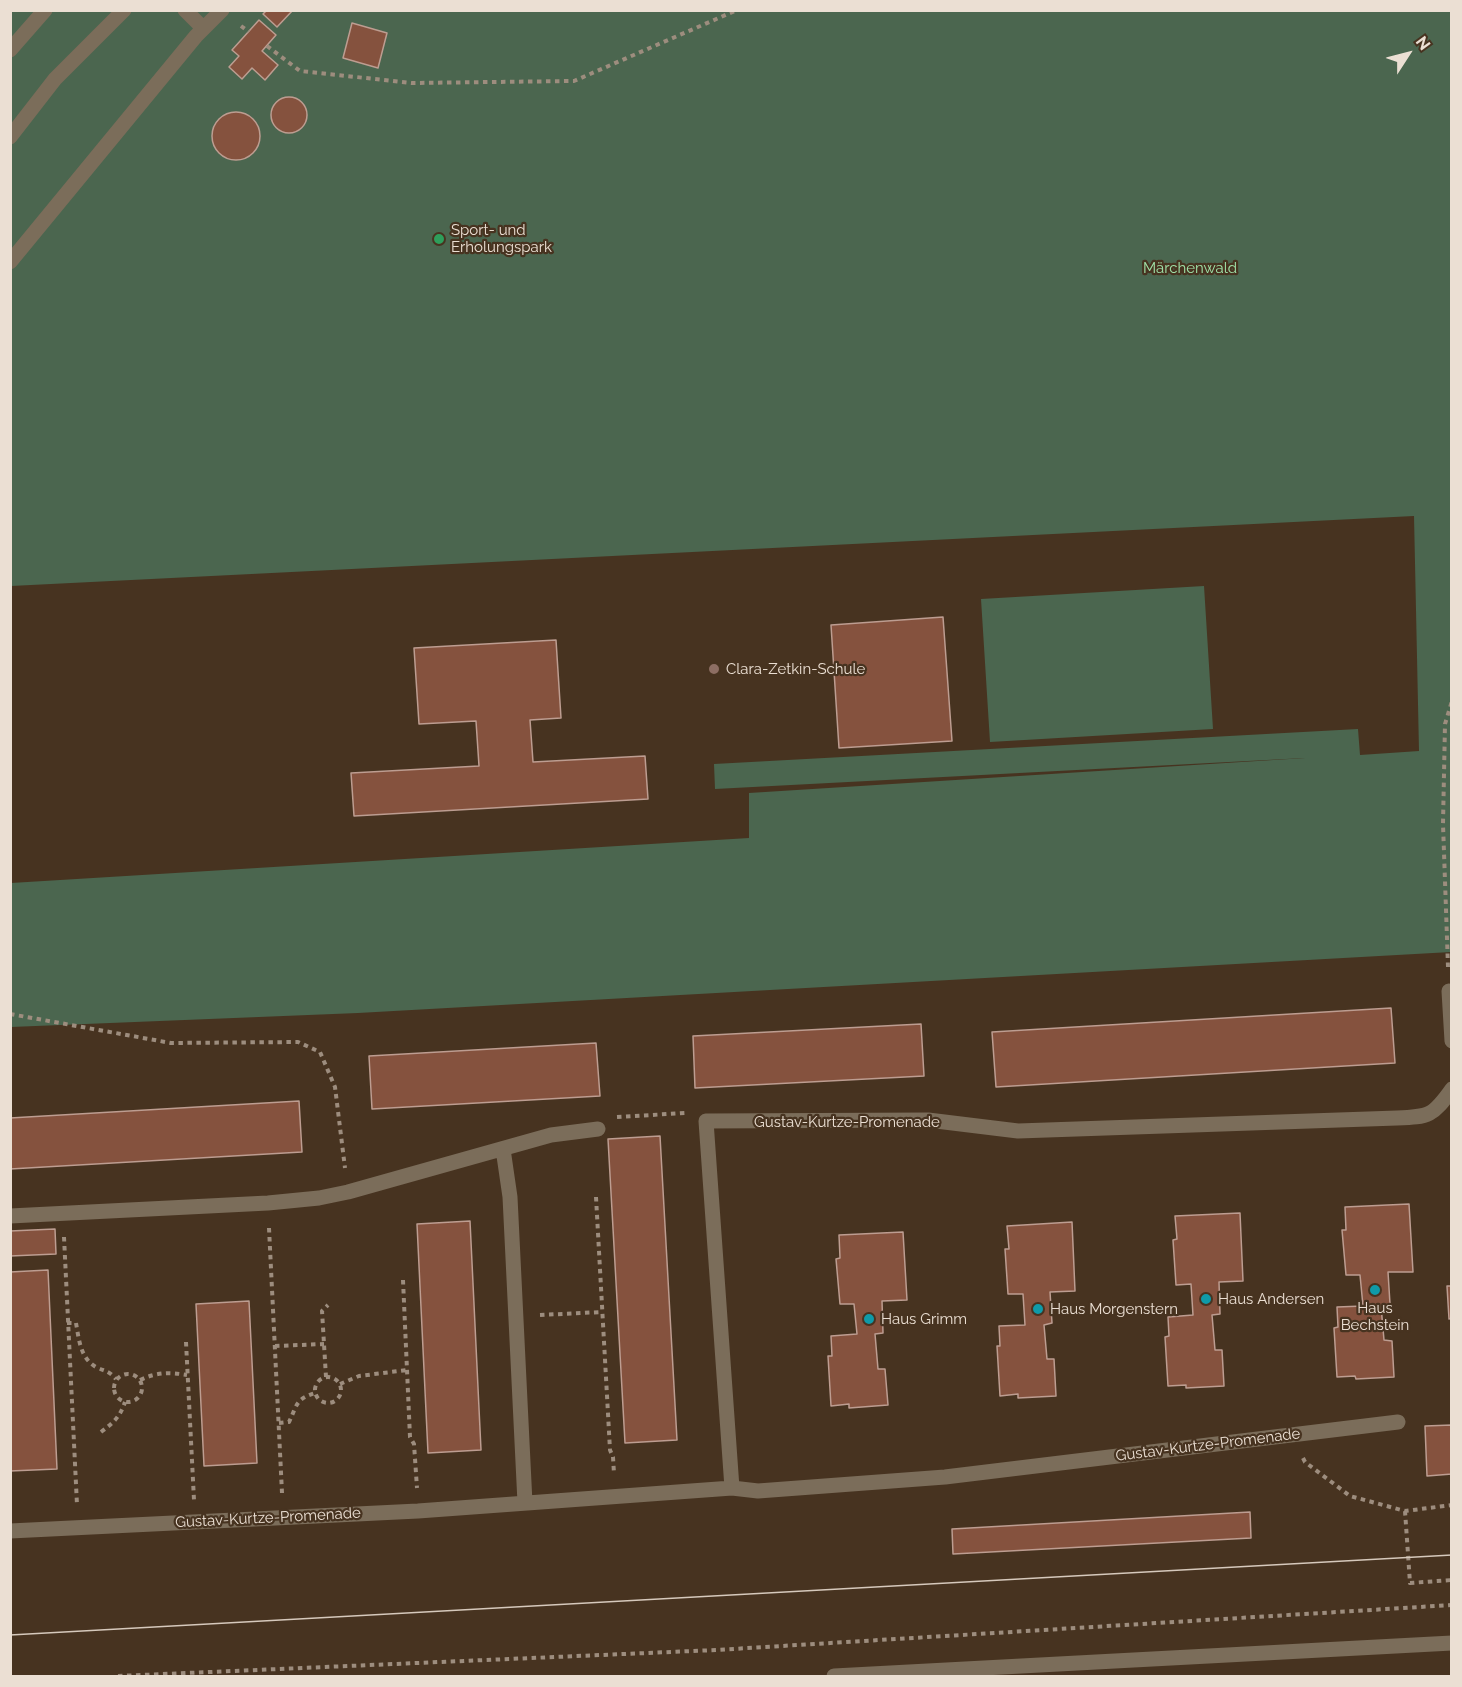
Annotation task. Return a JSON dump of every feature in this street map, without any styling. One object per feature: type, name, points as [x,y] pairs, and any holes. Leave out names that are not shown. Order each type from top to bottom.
[{"type":"street","points":[[10,50],[45,10]]},
{"type":"street","points":[[10,137],[55,79],[124,10]]},
{"type":"street","points":[[184,10],[203,28]]},
{"type":"street","points":[[10,262],[203,28],[222,10]]},
{"type":"street","points":[[1449,991],[1452,1041]]},
{"type":"street","name":"Gustav-Kurtze-Promenade","points":[[706,1121],[928,1120],[1017,1131],[1406,1118],[1423,1117],[1438,1108],[1452,1089]]},
{"type":"street","points":[[706,1121],[732,1488]]},
{"type":"street","points":[[10,1216],[268,1203],[319,1198],[348,1192],[551,1135],[598,1129]]},
{"type":"street","points":[[503,1149],[510,1197],[525,1503]]},
{"type":"street","name":"Gustav-Kurtze-Promenade","points":[[10,1531],[284,1518],[616,1498],[732,1488],[758,1491],[945,1477],[1398,1422]]},
{"type":"street","points":[[834,1677],[1452,1643]]},
{"type":"path","points":[[267,46],[300,71],[412,83],[574,81],[737,10]]},
{"type":"path","points":[[1449,991],[1443,824],[1445,724],[1452,701]]},
{"type":"path","points":[[10,1014],[171,1043],[298,1042],[320,1052],[335,1087],[348,1192]]},
{"type":"path","points":[[598,1129],[598,1118],[688,1113],[706,1121]]},
{"type":"path","points":[[596,1197],[609,1450],[613,1457],[616,1498]]},
{"type":"path","points":[[268,1203],[284,1518]]},
{"type":"path","points":[[63,1212],[79,1527]]},
{"type":"path","points":[[403,1280],[410,1437],[414,1444],[418,1510]]},
{"type":"path","points":[[326,1377],[322,1311],[328,1305]]},
{"type":"path","points":[[517,1315],[602,1312]]},
{"type":"path","points":[[67,1323],[76,1323],[84,1357],[95,1366],[110,1372],[116,1379]]},
{"type":"path","points":[[186,1342],[195,1522]]},
{"type":"path","points":[[275,1346],[324,1344]]},
{"type":"path","points":[[340,1384],[358,1376],[407,1370]]},
{"type":"path","points":[[140,1380],[153,1374],[167,1372],[187,1375]]},
{"type":"path","points":[[123,1374],[133,1374],[140,1380],[143,1389],[138,1398],[125,1402],[114,1393],[116,1379],[123,1374]]},
{"type":"path","points":[[326,1377],[334,1378],[340,1384],[339,1397],[332,1402],[324,1402],[315,1393],[318,1381],[326,1377]]},
{"type":"path","points":[[279,1423],[290,1422],[292,1410],[298,1402],[305,1396],[315,1393]]},
{"type":"path","points":[[101,1432],[115,1422],[125,1402]]},
{"type":"path","points":[[1296,1435],[1305,1462],[1350,1496],[1405,1511],[1452,1505]]},
{"type":"path","points":[[1405,1511],[1410,1583],[1452,1580]]},
{"type":"path","points":[[118,1677],[716,1650],[1452,1605]]},
{"type":"green space","name":"Märchenwald","points":[[11,11],[1451,11],[1451,952],[358,1013],[11,1027],[11,883],[749,838],[749,793],[1305,758],[715,789],[714,764],[1358,729],[1360,755],[1419,751],[1414,516],[11,586]]},
{"type":"green space","points":[[1204,586],[1213,729],[990,742],[981,599]]},
{"type":"building","points":[[267,10],[293,10],[277,27],[263,14]]},
{"type":"building","points":[[259,20],[276,35],[262,51],[278,65],[265,80],[252,68],[242,79],[229,67],[239,56],[232,50]]},
{"type":"building","points":[[352,23],[387,33],[378,68],[343,58]]},
{"type":"building","points":[[289,97],[302,102],[307,115],[302,128],[289,133],[276,128],[271,115],[276,102]]},
{"type":"building","points":[[236,112],[253,119],[260,136],[253,153],[236,160],[219,153],[212,136],[219,119]]},
{"type":"building","points":[[943,617],[952,741],[839,748],[831,625]]},
{"type":"building","points":[[556,640],[561,718],[530,720],[533,762],[645,756],[648,799],[354,816],[351,773],[479,766],[476,721],[419,724],[414,648]]},
{"type":"building","points":[[1391,1008],[1395,1063],[996,1087],[992,1032]]},
{"type":"building","points":[[921,1024],[924,1076],[695,1088],[693,1036]]},
{"type":"building","points":[[596,1043],[600,1096],[372,1109],[369,1056]]},
{"type":"building","points":[[299,1101],[302,1152],[10,1169],[10,1118]]},
{"type":"building","points":[[660,1136],[677,1440],[625,1443],[608,1139]]},
{"type":"building","name":"Haus Bechstein","points":[[1409,1204],[1413,1272],[1388,1272],[1390,1304],[1381,1306],[1384,1340],[1392,1341],[1394,1377],[1356,1379],[1355,1376],[1337,1377],[1334,1328],[1338,1327],[1337,1307],[1363,1306],[1360,1275],[1346,1275],[1342,1230],[1346,1230],[1345,1207]]},
{"type":"building","name":"Haus Andersen","points":[[1240,1213],[1243,1281],[1219,1282],[1220,1314],[1212,1315],[1215,1350],[1222,1350],[1224,1386],[1186,1388],[1186,1385],[1168,1386],[1165,1337],[1169,1336],[1168,1317],[1193,1315],[1191,1284],[1176,1285],[1173,1240],[1177,1239],[1175,1216]]},
{"type":"building","points":[[470,1221],[481,1450],[428,1453],[417,1224]]},
{"type":"building","name":"Haus Morgenstern","points":[[1072,1222],[1075,1291],[1050,1292],[1052,1323],[1044,1325],[1047,1359],[1054,1359],[1056,1396],[1018,1398],[1018,1394],[1000,1396],[997,1346],[1000,1346],[999,1326],[1025,1325],[1023,1294],[1008,1294],[1005,1249],[1009,1249],[1007,1226]]},
{"type":"building","points":[[55,1229],[56,1254],[10,1256],[10,1231]]},
{"type":"building","name":"Haus Grimm","points":[[903,1232],[907,1300],[882,1301],[883,1333],[875,1334],[878,1369],[885,1369],[888,1405],[849,1408],[849,1404],[831,1406],[828,1356],[832,1356],[831,1336],[857,1334],[854,1304],[840,1304],[836,1259],[840,1258],[839,1235]]},
{"type":"building","points":[[48,1270],[57,1469],[10,1471],[10,1272]]},
{"type":"building","points":[[1447,1286],[1452,1286],[1452,1318],[1449,1319]]},
{"type":"building","points":[[249,1301],[257,1463],[204,1466],[196,1304]]},
{"type":"building","points":[[1452,1425],[1452,1474],[1427,1476],[1425,1426]]},
{"type":"building","points":[[1250,1512],[1251,1538],[953,1554],[952,1529]]},
{"type":"tram line","points":[[10,1635],[1452,1555]]},
{"type":"place","name":"Sport- und Erholungspark","points":[[439,239]]},
{"type":"place","name":"Clara-Zetkin-Schule","points":[[714,669]]},
{"type":"place","name":"Haus Bechstein","points":[[1375,1290]]},
{"type":"place","name":"Haus Andersen","points":[[1206,1299]]},
{"type":"place","name":"Haus Morgenstern","points":[[1038,1309]]},
{"type":"place","name":"Haus Grimm","points":[[869,1319]]}]
